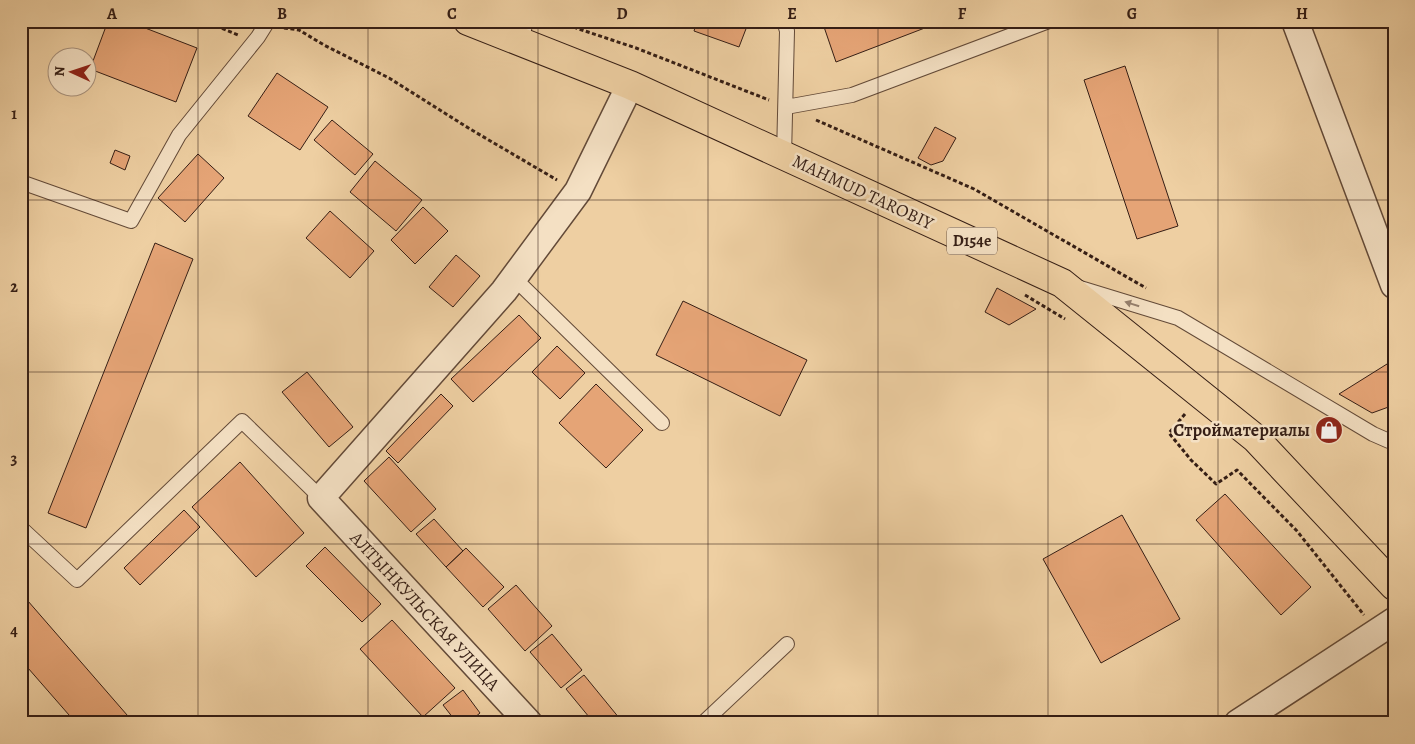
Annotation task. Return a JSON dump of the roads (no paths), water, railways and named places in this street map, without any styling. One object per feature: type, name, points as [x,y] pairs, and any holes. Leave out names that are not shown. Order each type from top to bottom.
[{"type":"main road","name":"MAHMUD TAROBIY","points":[[468,21],[524,32],[630,86],[1062,283],[1256,438],[1394,586]]},
{"type":"street","points":[[1295,21],[1394,285]]},
{"type":"street","points":[[321,498],[504,292],[578,191],[630,86]]},
{"type":"street","name":"АЛТЫНКУЛЬСКАЯ УЛИЦА","points":[[321,498],[529,723]]},
{"type":"street","points":[[1238,723],[1389,624]]},
{"type":"lane","points":[[21,182],[131,221],[179,135],[258,37],[268,21]]},
{"type":"lane","points":[[784,21],[787,31],[784,156]]},
{"type":"lane","points":[[786,106],[852,95],[1049,21]]},
{"type":"lane","points":[[514,278],[662,423]]},
{"type":"lane","points":[[1062,283],[1178,318],[1373,434],[1389,441],[1394,440]]},
{"type":"lane","points":[[21,528],[77,580],[242,421],[321,498]]},
{"type":"lane","points":[[703,723],[786,644]]},
{"type":"place","name":"Стройматериалы","points":[[1329,430]]}]
